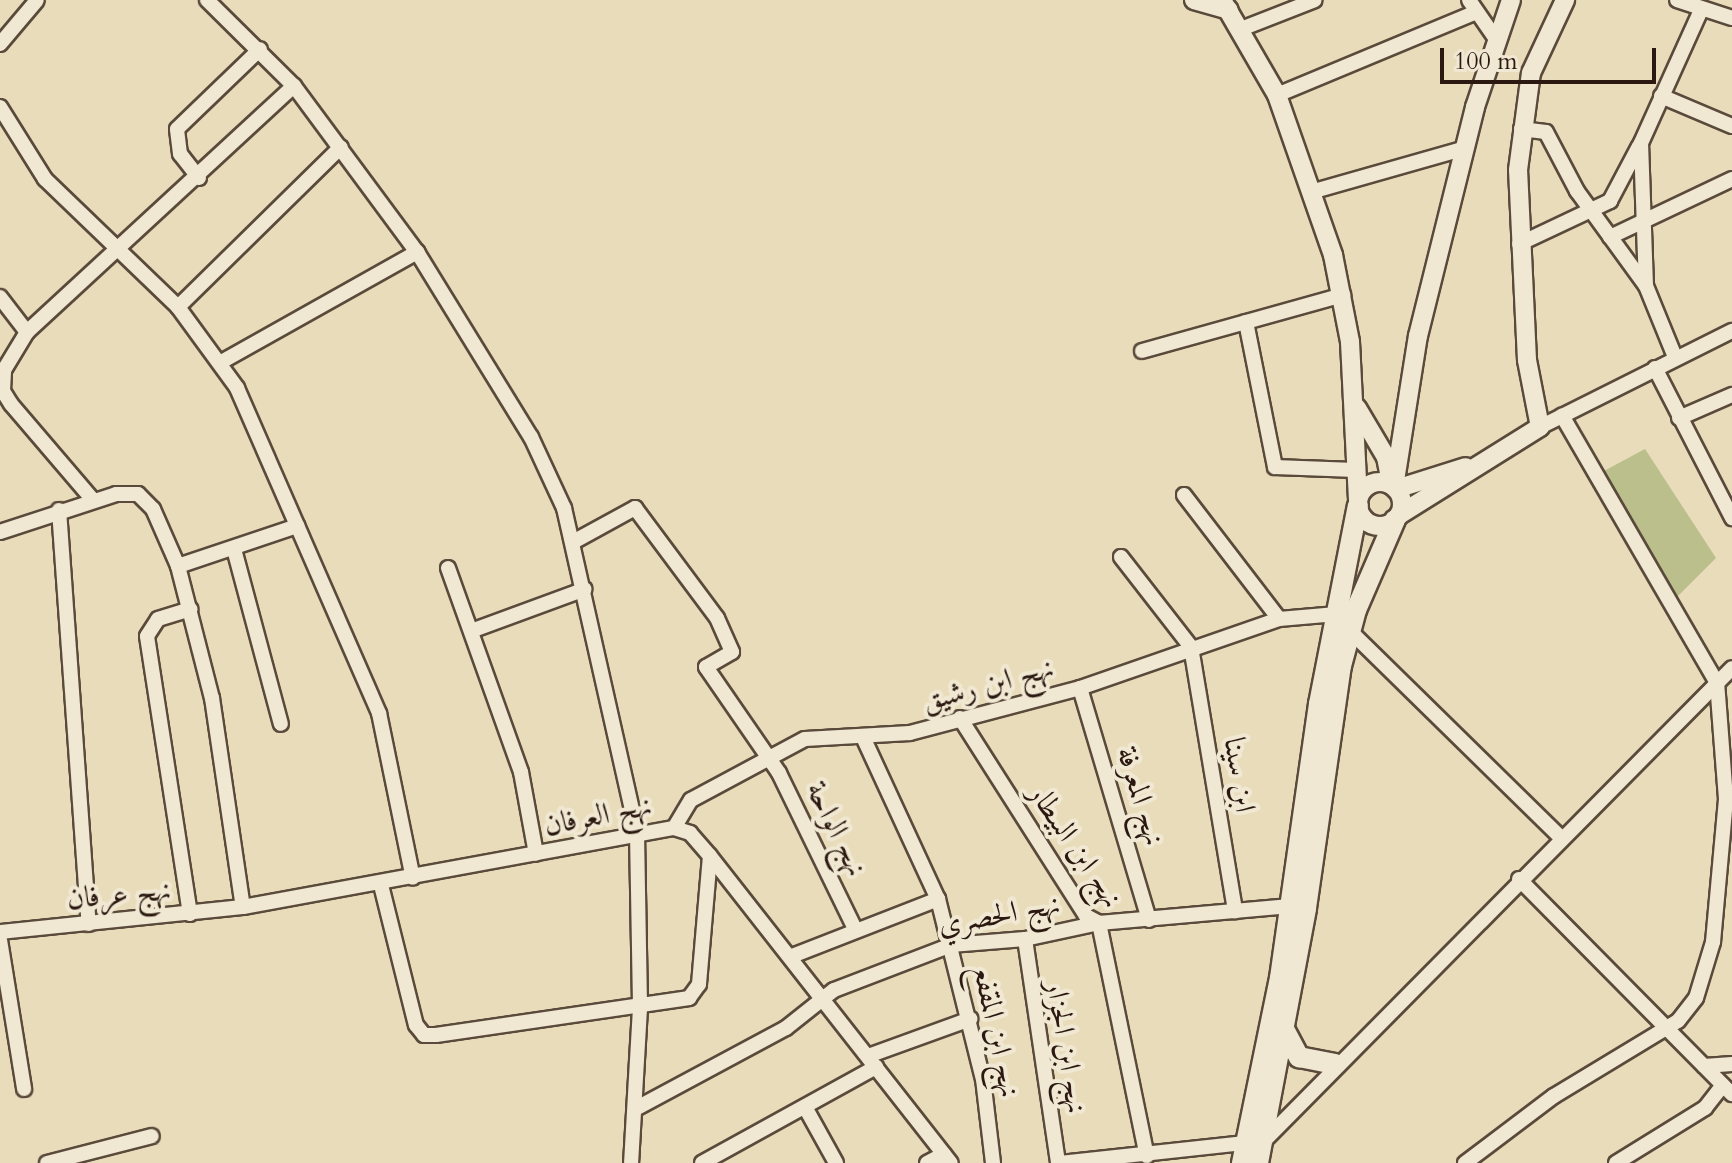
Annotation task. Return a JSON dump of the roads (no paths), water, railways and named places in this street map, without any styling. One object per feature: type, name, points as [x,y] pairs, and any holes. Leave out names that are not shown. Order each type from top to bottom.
[{"type":"main road","points":[[1258,1163],[1250,1150],[1358,502]]},
{"type":"main road","points":[[1250,1150],[1285,1030],[1350,631],[1397,518]]},
{"type":"main road","points":[[1285,1030],[1295,1054],[1335,1064]]},
{"type":"street","points":[[2,35],[37,0]]},
{"type":"street","points":[[207,0],[260,49],[294,86],[417,252],[531,437],[573,542],[637,833],[640,1008],[631,1163]]},
{"type":"street","points":[[1194,0],[1225,5],[1241,29],[1277,95],[1314,191],[1343,295],[1356,407],[1358,502],[1375,526],[1397,518],[1472,466],[1540,427],[1732,331]]},
{"type":"street","points":[[1241,29],[1315,0]]},
{"type":"street","points":[[1394,487],[1418,336],[1496,39],[1511,0]]},
{"type":"street","points":[[1540,427],[1527,360],[1519,244],[1521,129],[1531,73],[1565,0]]},
{"type":"street","points":[[1677,0],[1701,10],[1730,14]]},
{"type":"street","points":[[1277,95],[1472,6],[1496,39]]},
{"type":"street","points":[[1519,244],[1592,211],[1618,193],[1701,10]]},
{"type":"street","points":[[199,178],[180,154],[177,129],[260,49]]},
{"type":"street","points":[[93,500],[11,404],[1,381],[27,332],[199,178],[294,86]]},
{"type":"street","points":[[1661,96],[1732,126]]},
{"type":"street","points":[[0,107],[45,179],[123,247],[223,361],[379,713],[413,878]]},
{"type":"street","points":[[1521,129],[1546,132],[1592,211],[1646,286],[1675,357]]},
{"type":"street","points":[[1641,143],[1646,286]]},
{"type":"street","points":[[178,307],[341,147]]},
{"type":"street","points":[[1314,191],[1466,148]]},
{"type":"street","points":[[1610,237],[1732,179]]},
{"type":"street","points":[[223,361],[417,252]]},
{"type":"street","points":[[1142,351],[1343,295]]},
{"type":"street","points":[[0,297],[27,332]]},
{"type":"street","points":[[1246,322],[1275,467],[1355,470]]},
{"type":"street","points":[[1655,368],[1732,516]]},
{"type":"street","points":[[1679,418],[1732,395]]},
{"type":"street","points":[[1356,407],[1386,457],[1394,487],[1397,518]]},
{"type":"street","points":[[1465,1163],[1554,1096],[1666,1027],[1696,998],[1713,942],[1726,799],[1717,683],[1562,416]]},
{"type":"street","points":[[1358,502],[1371,483],[1394,487],[1472,466]]},
{"type":"street","points":[[0,532],[93,500],[128,493],[146,500],[178,566],[191,609],[225,770],[243,907]]},
{"type":"street","points":[[1184,495],[1279,619]]},
{"type":"street","name":"نهج الواحة","points":[[573,542],[635,508],[717,618],[732,652],[706,667],[767,756],[816,842],[854,927]]},
{"type":"street","points":[[59,510],[89,924]]},
{"type":"street","points":[[178,566],[297,526]]},
{"type":"street","points":[[234,549],[281,724]]},
{"type":"street","points":[[1121,557],[1191,647]]},
{"type":"street","points":[[448,568],[521,772],[536,854]]},
{"type":"street","points":[[471,631],[585,589]]},
{"type":"street","points":[[190,914],[147,636],[158,619],[191,609]]},
{"type":"street","name":"نهج ابن رشيق","points":[[674,828],[691,800],[767,756],[805,739],[863,737],[960,718],[1080,688],[1279,619],[1337,614]]},
{"type":"street","points":[[1350,631],[1559,836]]},
{"type":"street","name":"ابن سينا","points":[[1191,647],[1235,911]]},
{"type":"street","points":[[1059,1163],[1250,1150],[1559,836],[1732,668]]},
{"type":"street","name":"نهج المعرفة","points":[[1080,688],[1149,920]]},
{"type":"street","name":"نهج ابن البيطار","points":[[960,718],[1086,916],[1099,923],[1147,1156]]},
{"type":"street","name":"نهج ابن المقفع","points":[[863,737],[938,899],[970,1019],[993,1163]]},
{"type":"street","name":"نهج العرفان","points":[[243,907],[381,885],[637,833],[674,828],[690,833],[792,956],[822,999],[948,1158]]},
{"type":"street","points":[[381,885],[424,1035],[640,1008],[689,998],[699,984],[710,856]]},
{"type":"street","points":[[1519,879],[1728,1090],[1705,1108],[1616,1163]]},
{"type":"street","points":[[792,956],[854,927],[938,899]]},
{"type":"street","name":"نهج الحصري","points":[[635,1109],[786,1028],[822,999],[951,945],[1025,939],[1099,923],[1290,906]]},
{"type":"street","name":"نهج عرفان","points":[[0,932],[243,907]]},
{"type":"street","name":"نهج ابن الجزار","points":[[1025,939],[1059,1163]]},
{"type":"street","points":[[0,940],[24,1089]]},
{"type":"street","points":[[702,1163],[805,1107],[872,1061],[970,1019]]},
{"type":"street","points":[[1704,1066],[1732,1064]]},
{"type":"street","points":[[805,1107],[836,1163]]},
{"type":"street","points":[[47,1163],[152,1136]]},
{"type":"street","points":[[927,1163],[948,1158]]}]
